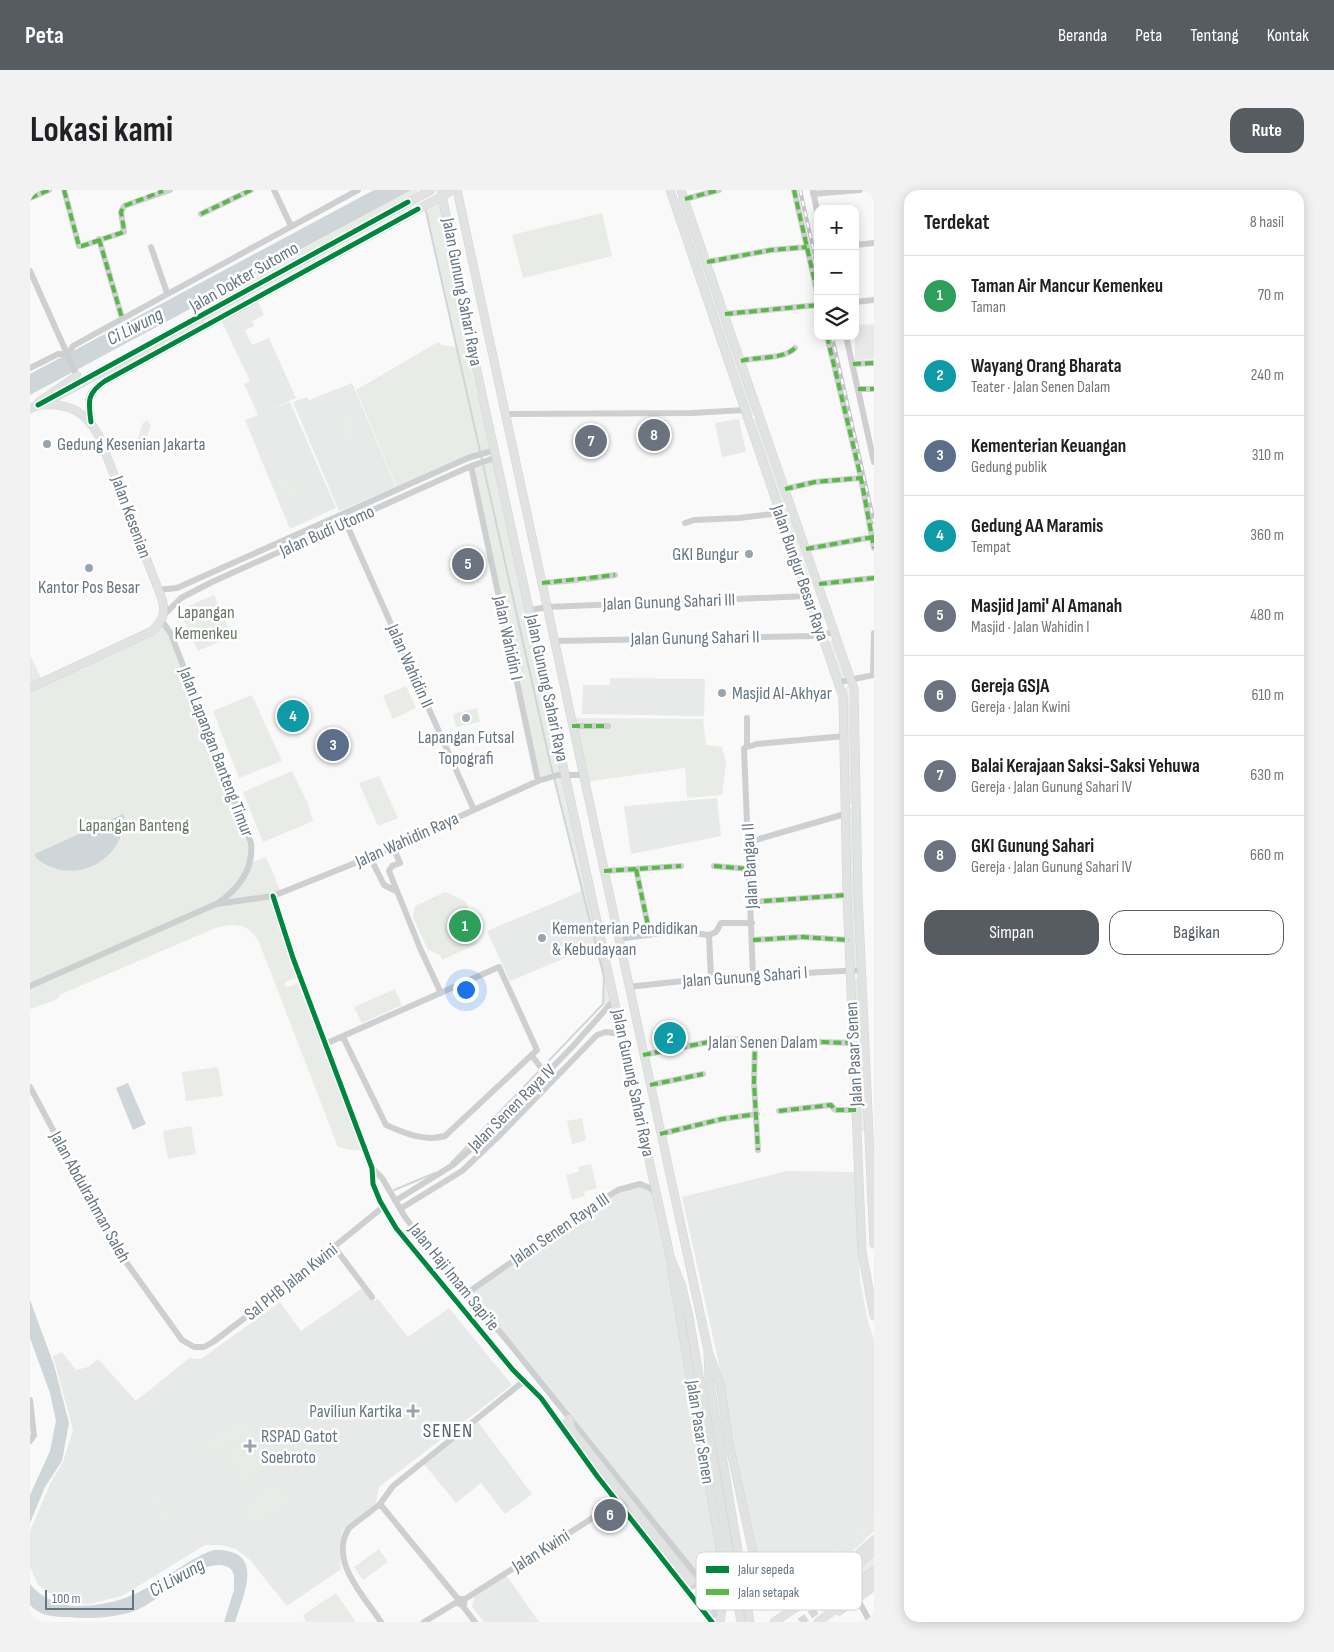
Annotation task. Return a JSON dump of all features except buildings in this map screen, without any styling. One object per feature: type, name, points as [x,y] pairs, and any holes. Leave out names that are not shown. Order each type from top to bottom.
[{"type":"main road","points":[[408,202],[417,190]]},
{"type":"main road","name":"Jalan Dokter Sutomo","points":[[91,422],[90,395],[95,388],[105,381],[431,203],[442,193],[455,190]]},
{"type":"main road","name":"Jalan Gunung Sahari Raya","points":[[455,190],[475,268],[668,1168]]},
{"type":"main road","name":"Jalan Bungur Besar Raya","points":[[670,190],[843,697],[850,970]]},
{"type":"main road","name":"Jalan Bungur Besar Raya","points":[[682,190],[851,678],[854,697],[862,970]]},
{"type":"main road","name":"Jalan Dokter Sutomo","points":[[34,407],[429,191]]},
{"type":"main road","name":"Jalan Gunung Sahari Raya","points":[[442,193],[459,271],[493,454],[530,610],[558,775],[614,999],[655,1185]]},
{"type":"main road","points":[[372,221],[378,231]]},
{"type":"main road","points":[[459,271],[475,268]]},
{"type":"main road","points":[[34,407],[53,390],[76,375]]},
{"type":"main road","points":[[34,407],[67,406],[78,410],[91,422]]},
{"type":"main road","name":"Jalan Kesenian","points":[[91,422],[107,452],[158,590],[164,607],[163,618]]},
{"type":"main road","points":[[809,600],[815,589],[814,570]]},
{"type":"main road","points":[[809,600],[815,598],[820,588]]},
{"type":"main road","points":[[809,600],[824,600]]},
{"type":"main road","points":[[30,688],[152,631],[163,618]]},
{"type":"main road","name":"Jalan Pasar Senen","points":[[850,970],[862,1252],[874,1316]]},
{"type":"main road","name":"Jalan Pasar Senen","points":[[862,970],[874,1244]]},
{"type":"main road","points":[[855,1080],[868,1079]]},
{"type":"main road","name":"Jalan Pasar Senen","points":[[668,1168],[708,1352],[708,1379],[738,1552]]},
{"type":"main road","name":"Jalan Pasar Senen","points":[[655,1185],[670,1256],[721,1552]]},
{"type":"main road","name":"Jalan Pasar Senen","points":[[670,1256],[682,1287],[700,1372],[730,1552]]},
{"type":"main road","points":[[708,1352],[720,1384],[740,1496],[753,1552]]},
{"type":"main road","points":[[569,1419],[570,1429]]},
{"type":"main road","points":[[560,1424],[570,1429],[691,1581]]},
{"type":"main road","points":[[861,1552],[874,1540]]},
{"type":"main road","points":[[862,1561],[874,1550]]},
{"type":"main road","points":[[862,1579],[874,1571]]},
{"type":"main road","points":[[862,1589],[874,1580]]},
{"type":"main road","points":[[862,1594],[874,1586]]},
{"type":"main road","points":[[818,1622],[834,1610]]},
{"type":"main road","points":[[825,1622],[841,1610]]},
{"type":"main road","points":[[774,1622],[788,1611]]},
{"type":"street","points":[[30,198],[49,190]]},
{"type":"street","points":[[64,190],[79,246],[124,232],[121,212],[124,206],[165,190]]},
{"type":"street","points":[[201,214],[251,190]]},
{"type":"street","points":[[274,190],[291,226]]},
{"type":"street","points":[[30,368],[58,354],[68,354],[79,342],[358,190]]},
{"type":"street","points":[[685,199],[719,190]]},
{"type":"street","points":[[794,190],[818,295]]},
{"type":"street","points":[[816,205],[813,192],[860,190]]},
{"type":"street","points":[[99,240],[122,318]]},
{"type":"street","points":[[859,244],[874,243]]},
{"type":"street","points":[[707,262],[771,250],[807,246]]},
{"type":"street","points":[[151,248],[166,293]]},
{"type":"street","points":[[30,271],[76,375]]},
{"type":"street","points":[[859,302],[874,300]]},
{"type":"street","points":[[725,314],[814,305]]},
{"type":"street","points":[[828,340],[861,478],[874,548]]},
{"type":"street","points":[[847,340],[872,441],[874,462]]},
{"type":"street","points":[[741,361],[779,356],[795,348]]},
{"type":"street","points":[[852,364],[874,363]]},
{"type":"street","points":[[858,389],[874,389]]},
{"type":"street","points":[[506,414],[692,414],[745,410]]},
{"type":"street","name":"Jalan Budi Utomo","points":[[158,590],[177,588],[474,456],[493,454]]},
{"type":"street","name":"Jalan Budi Utomo","points":[[163,618],[186,594],[478,464],[493,454]]},
{"type":"street","name":"Jalan Wahidin I","points":[[471,466],[538,781]]},
{"type":"street","points":[[785,489],[815,482],[861,478]]},
{"type":"street","points":[[685,523],[694,520],[739,518],[780,513]]},
{"type":"street","name":"Jalan Wahidin II","points":[[346,522],[474,810]]},
{"type":"street","points":[[806,549],[872,537]]},
{"type":"street","points":[[587,580],[615,575]]},
{"type":"street","points":[[820,588],[874,578]]},
{"type":"street","points":[[542,583],[577,580]]},
{"type":"street","name":"Jalan Gunung Sahari III","points":[[530,610],[809,600]]},
{"type":"street","name":"Jalan Lapangan Banteng Timur","points":[[163,618],[171,634],[251,843],[250,864],[242,881],[230,894],[216,904]]},
{"type":"street","name":"Jalan Gunung Sahari II","points":[[554,641],[821,635],[835,632]]},
{"type":"street","points":[[839,682],[851,678],[873,676],[874,633]]},
{"type":"street","points":[[747,718],[747,746],[845,736]]},
{"type":"street","points":[[572,726],[608,726]]},
{"type":"street","name":"Jalan Bangau II","points":[[747,746],[744,750],[744,756],[752,902],[753,976]]},
{"type":"street","name":"Jalan Wahidin Raya","points":[[216,904],[273,896],[394,847],[538,781],[558,775],[583,775]]},
{"type":"street","points":[[749,842],[845,814]]},
{"type":"street","points":[[394,847],[400,863],[392,866],[389,871],[441,993]]},
{"type":"street","points":[[370,857],[384,885],[396,891]]},
{"type":"street","points":[[604,871],[681,866]]},
{"type":"street","points":[[714,866],[750,869]]},
{"type":"street","points":[[636,869],[650,935]]},
{"type":"street","points":[[752,902],[847,895]]},
{"type":"street","name":"Jalan Haji Imam Sapi'ie","points":[[273,896],[293,958],[372,1168],[373,1184],[383,1208],[417,1254],[560,1424],[696,1602]]},
{"type":"street","points":[[30,986],[216,904]]},
{"type":"street","points":[[618,939],[684,931],[709,935],[716,932],[721,923],[752,923]]},
{"type":"street","points":[[709,935],[711,978]]},
{"type":"street","points":[[753,940],[803,937],[849,940]]},
{"type":"street","points":[[326,1044],[343,1036],[499,967],[538,1050],[445,1136],[429,1138],[414,1136],[386,1126],[343,1036]]},
{"type":"street","name":"Jalan Gunung Sahari I","points":[[628,988],[711,978],[862,970]]},
{"type":"street","name":"Jalan Senen Raya IV","points":[[395,1201],[456,1163],[493,1129],[567,1053],[614,999]]},
{"type":"street","name":"Jalan Senen Raya IV","points":[[400,1209],[462,1171],[600,1033],[622,1034]]},
{"type":"street","name":"Jalan Senen Dalam","points":[[643,1055],[710,1040],[853,1043]]},
{"type":"street","points":[[755,1040],[754,1083],[758,1150]]},
{"type":"street","points":[[567,1053],[573,1059]]},
{"type":"street","points":[[532,1056],[546,1074]]},
{"type":"street","points":[[650,1085],[703,1074]]},
{"type":"street","name":"Jalan Abdulrahman Saleh","points":[[30,1087],[116,1248],[182,1340],[194,1347]]},
{"type":"street","points":[[779,1111],[832,1106],[835,1110],[856,1110]]},
{"type":"street","points":[[660,1134],[722,1119],[757,1114]]},
{"type":"street","points":[[493,1129],[500,1135]]},
{"type":"street","points":[[456,1163],[462,1171]]},
{"type":"street","name":"Jalan Haji Imam Sapi'ie","points":[[372,1168],[382,1178],[400,1209],[427,1246],[508,1341],[696,1574]]},
{"type":"street","name":"Jalan Senen Raya III","points":[[466,1294],[584,1211],[618,1190],[640,1184],[650,1188],[658,1196]]},
{"type":"street","name":"Sal PHB Jalan Kwini","points":[[194,1347],[204,1347],[213,1342],[335,1248],[383,1208]]},
{"type":"street","points":[[417,1254],[427,1246]]},
{"type":"street","points":[[335,1248],[372,1297]]},
{"type":"street","points":[[381,1622],[346,1569],[342,1550],[343,1538],[349,1528],[380,1504],[394,1486],[524,1381]]},
{"type":"street","points":[[30,1400],[34,1435],[30,1441]]},
{"type":"street","name":"Jalan Kwini","points":[[424,1622],[618,1502]]},
{"type":"street","points":[[380,1504],[475,1622]]},
{"type":"street","points":[[862,1607],[870,1622],[874,1620]]},
{"type":"street","name":"Jalan Haji Imam Sapi'ie","points":[[703,1610],[712,1622]]},
{"type":"shaded area","points":[[258,302],[264,315],[252,321],[254,326],[245,330],[252,345],[269,338],[296,398],[268,411],[290,402],[336,508],[290,529],[245,420],[258,415],[244,384],[250,381],[221,320]]},
{"type":"shaded area","points":[[874,324],[874,359],[855,360],[855,340],[859,340],[859,325]]},
{"type":"shaded area","points":[[352,383],[396,487],[339,511],[293,402],[307,397],[309,400]]},
{"type":"shaded area","points":[[739,419],[746,452],[722,457],[715,423]]},
{"type":"shaded area","points":[[30,655],[43,682],[30,688]]},
{"type":"shaded area","points":[[610,678],[705,679],[704,716],[582,714],[583,685],[610,685]]},
{"type":"shaded area","points":[[717,798],[721,836],[631,854],[624,806]]},
{"type":"shaded area","name":"Kementerian Pendidikan & Kebudayaan","points":[[582,891],[596,945],[510,981],[487,931]]},
{"type":"shaded area","points":[[787,1171],[855,1172],[860,1280],[868,1322],[874,1339],[874,1531],[852,1552],[755,1552],[718,1360],[682,1197]]},
{"type":"shaded area","points":[[640,1184],[658,1195],[721,1552],[696,1552],[696,1575],[466,1294],[618,1190]]},
{"type":"shaded area","name":"RSPAD Gatot Soebroto","points":[[364,1287],[374,1301],[378,1299],[408,1337],[449,1308],[512,1385],[379,1487],[376,1503],[342,1531],[339,1548],[341,1569],[287,1606],[249,1559],[236,1549],[222,1545],[205,1545],[122,1596],[89,1604],[63,1602],[38,1585],[30,1567],[30,1531],[50,1484],[63,1462],[73,1430],[53,1356],[62,1352],[76,1370],[88,1367],[98,1359],[136,1401],[189,1358],[201,1359],[280,1302],[301,1331]]},
{"type":"shaded area","points":[[478,1422],[532,1494],[505,1514],[481,1483],[456,1503],[424,1464]]},
{"type":"shaded area","points":[[506,1575],[539,1622],[484,1622],[472,1607],[475,1595]]},
{"type":"green space","points":[[410,190],[418,190],[406,203],[206,314],[201,305]]},
{"type":"green space","points":[[443,196],[476,366],[471,367],[477,396],[483,395],[495,450],[398,490],[356,390],[438,342],[442,345],[456,347],[425,206]]},
{"type":"green space","points":[[680,197],[755,415],[750,416],[676,199]]},
{"type":"green space","points":[[602,213],[612,256],[523,278],[512,235]]},
{"type":"green space","points":[[349,412],[358,436],[345,441],[336,417]]},
{"type":"green space","points":[[756,418],[811,582],[808,583],[751,420]]},
{"type":"green space","points":[[147,420],[151,425],[144,446],[139,448],[136,443],[143,423]]},
{"type":"green space","points":[[497,457],[615,999],[607,1008],[603,1004],[604,977],[554,776],[538,781],[471,466]]},
{"type":"green space","points":[[289,472],[299,496],[285,501],[276,477]]},
{"type":"green space","name":"Lapangan Kemenkeu","points":[[214,595],[232,636],[198,651],[179,610]]},
{"type":"green space","name":"Lapangan Banteng","points":[[159,625],[167,628],[251,843],[251,863],[266,857],[281,892],[273,896],[300,976],[286,982],[284,986],[288,987],[302,981],[364,1150],[338,1147],[259,942],[244,927],[232,925],[211,930],[61,994],[56,1000],[30,1009],[30,688]]},
{"type":"green space","points":[[833,640],[845,676],[840,679],[827,642]]},
{"type":"green space","points":[[406,686],[416,708],[393,719],[383,696]]},
{"type":"green space","points":[[848,686],[852,733],[852,804],[848,804],[845,688]]},
{"type":"green space","points":[[252,695],[282,761],[239,778],[213,711]]},
{"type":"green space","name":"Lapangan Futsal Topografi","points":[[477,708],[480,722],[456,727],[453,714]]},
{"type":"green space","points":[[570,718],[703,719],[706,745],[722,747],[726,763],[722,795],[687,798],[685,768],[584,782]]},
{"type":"green space","points":[[292,771],[308,804],[313,821],[263,842],[243,792]]},
{"type":"green space","points":[[379,776],[398,818],[378,826],[359,783]]},
{"type":"green space","points":[[848,807],[853,807],[857,966],[852,966]]},
{"type":"green space","points":[[445,892],[465,901],[480,931],[476,940],[477,944],[442,960],[440,955],[428,950],[413,917],[415,906]]},
{"type":"green space","points":[[853,978],[858,978],[862,1034],[856,1034]]},
{"type":"green space","points":[[395,989],[402,1005],[362,1023],[354,1007]]},
{"type":"green space","points":[[218,1067],[223,1096],[186,1101],[182,1072]]},
{"type":"green space","points":[[858,1085],[863,1085],[865,1131],[860,1131]]},
{"type":"green space","points":[[582,1118],[586,1140],[572,1144],[567,1121]]},
{"type":"green space","points":[[191,1126],[196,1154],[168,1159],[163,1131]]},
{"type":"green space","points":[[591,1164],[597,1188],[584,1192],[585,1196],[572,1200],[566,1175],[579,1172],[578,1167]]},
{"type":"green space","points":[[241,1416],[256,1435],[208,1454],[194,1456],[191,1452]]},
{"type":"green space","points":[[253,1440],[264,1455],[261,1457],[267,1465],[231,1491],[226,1485],[240,1475],[223,1453]]},
{"type":"green space","points":[[276,1481],[291,1501],[256,1528],[241,1508]]},
{"type":"green space","points":[[156,1494],[175,1519],[167,1525],[148,1500]]},
{"type":"green space","points":[[874,1515],[874,1524],[869,1529],[870,1534],[857,1548],[856,1531]]},
{"type":"green space","points":[[841,1543],[842,1552],[835,1552]]},
{"type":"green space","points":[[379,1549],[388,1562],[363,1580],[354,1567]]},
{"type":"green space","points":[[874,1553],[874,1570],[862,1578],[862,1563]]},
{"type":"green space","points":[[336,1593],[356,1622],[306,1622],[303,1615]]},
{"type":"green space","points":[[705,1610],[717,1610],[714,1616],[709,1615]]},
{"type":"water","name":"Ci Liwung","points":[[374,190],[411,190],[30,395],[30,374]]},
{"type":"water","points":[[123,814],[124,826],[116,845],[108,856],[97,863],[73,871],[60,870],[48,866],[36,858],[35,854]]},
{"type":"water","points":[[128,1083],[146,1124],[133,1130],[116,1088]]},
{"type":"water","points":[[30,1300],[54,1365],[69,1423],[62,1461],[45,1487],[30,1523],[30,1495],[50,1451],[56,1421],[50,1393],[30,1338]]},
{"type":"water","name":"Ci Liwung","points":[[214,1550],[230,1552],[240,1556],[246,1564],[246,1585],[235,1622],[224,1622],[234,1590],[234,1575],[231,1569],[221,1565],[197,1572],[147,1605],[121,1615],[94,1618],[58,1617],[38,1612],[30,1605],[30,1584],[45,1597],[64,1605],[103,1604],[126,1598],[159,1581],[191,1560]]},
{"type":"waterway","points":[[425,207],[550,762],[604,977],[603,1004],[451,1163]]},
{"type":"waterway","points":[[394,1190],[435,1173]]},
{"type":"tunnel","points":[[691,1581],[696,1588]]},
{"type":"tunnel","points":[[713,1610],[722,1622]]},
{"type":"tunnel","points":[[800,1622],[817,1610]]},
{"type":"railway","points":[[800,190],[814,252]]},
{"type":"railway","points":[[833,340],[874,522]]},
{"type":"marked path","points":[[30,198],[49,190]]},
{"type":"marked path","points":[[64,190],[79,246],[121,233],[124,230],[121,212],[124,206],[163,191]]},
{"type":"marked path","points":[[201,214],[251,190]]},
{"type":"marked path","points":[[685,199],[719,190]]},
{"type":"marked path","points":[[794,190],[818,295]]},
{"type":"marked path","points":[[99,239],[122,318]]},
{"type":"marked path","points":[[707,262],[771,250],[807,247]]},
{"type":"marked path","points":[[725,314],[814,305]]},
{"type":"marked path","points":[[828,340],[861,478],[874,548]]},
{"type":"marked path","points":[[741,361],[777,356],[790,352],[795,348]]},
{"type":"marked path","points":[[853,364],[874,363]]},
{"type":"marked path","points":[[858,389],[874,389]]},
{"type":"marked path","points":[[785,489],[815,482],[861,478]]},
{"type":"marked path","points":[[806,549],[873,537]]},
{"type":"marked path","points":[[542,583],[615,575]]},
{"type":"marked path","points":[[819,584],[874,578]]},
{"type":"marked path","points":[[572,726],[608,726]]},
{"type":"marked path","points":[[604,871],[681,866]]},
{"type":"marked path","points":[[714,866],[750,869]]},
{"type":"marked path","points":[[636,869],[650,935]]},
{"type":"marked path","points":[[752,902],[847,895]]},
{"type":"marked path","points":[[753,940],[803,937],[849,940]]},
{"type":"marked path","points":[[643,1055],[724,1039],[853,1043]]},
{"type":"marked path","points":[[755,1040],[754,1083],[758,1150]]},
{"type":"marked path","points":[[650,1085],[703,1074]]},
{"type":"marked path","points":[[779,1111],[831,1105],[835,1110],[856,1110]]},
{"type":"marked path","points":[[660,1134],[722,1119],[757,1114]]},
{"type":"marked path","points":[[870,1622],[874,1620]]},
{"type":"cycle path","points":[[38,405],[408,202]]},
{"type":"cycle path","points":[[91,422],[90,398],[99,385],[105,381],[418,209]]},
{"type":"cycle path","points":[[273,896],[293,958],[372,1168],[373,1184],[380,1201],[396,1228],[513,1370],[541,1398],[597,1476],[696,1602]]},
{"type":"cycle path","points":[[703,1610],[712,1622]]},
{"type":"place","name":"GKI Gunung Sahari","points":[[654,435]]},
{"type":"place","name":"Balai Kerajaan Saksi-Saksi Yehuwa","points":[[591,441]]},
{"type":"place","name":"Gedung Kesenian Jakarta","points":[[47,444]]},
{"type":"place","name":"GKI Bungur","points":[[749,554]]},
{"type":"place","name":"Masjid Jami' Al Amanah","points":[[468,564]]},
{"type":"place","name":"Kantor Pos Besar","points":[[89,568]]},
{"type":"place","name":"Masjid Al-Akhyar","points":[[722,693]]},
{"type":"place","name":"Gedung AA Maramis","points":[[293,716]]},
{"type":"place","name":"Lapangan Futsal Topografi","points":[[466,718]]},
{"type":"place","name":"Kementerian Keuangan","points":[[333,745]]},
{"type":"place","name":"Taman Air Mancur Kemenkeu","points":[[465,926]]},
{"type":"place","name":"Kementerian Pendidikan & Kebudayaan","points":[[542,938]]},
{"type":"place","name":"Wayang Orang Bharata","points":[[670,1038]]},
{"type":"place","name":"Paviliun Kartika","points":[[413,1411]]},
{"type":"place","name":"RSPAD Gatot Soebroto","points":[[250,1446]]},
{"type":"place","name":"Gereja GSJA","points":[[610,1515]]},
{"type":"district","name":"SENEN","points":[[448,1431]]}]
